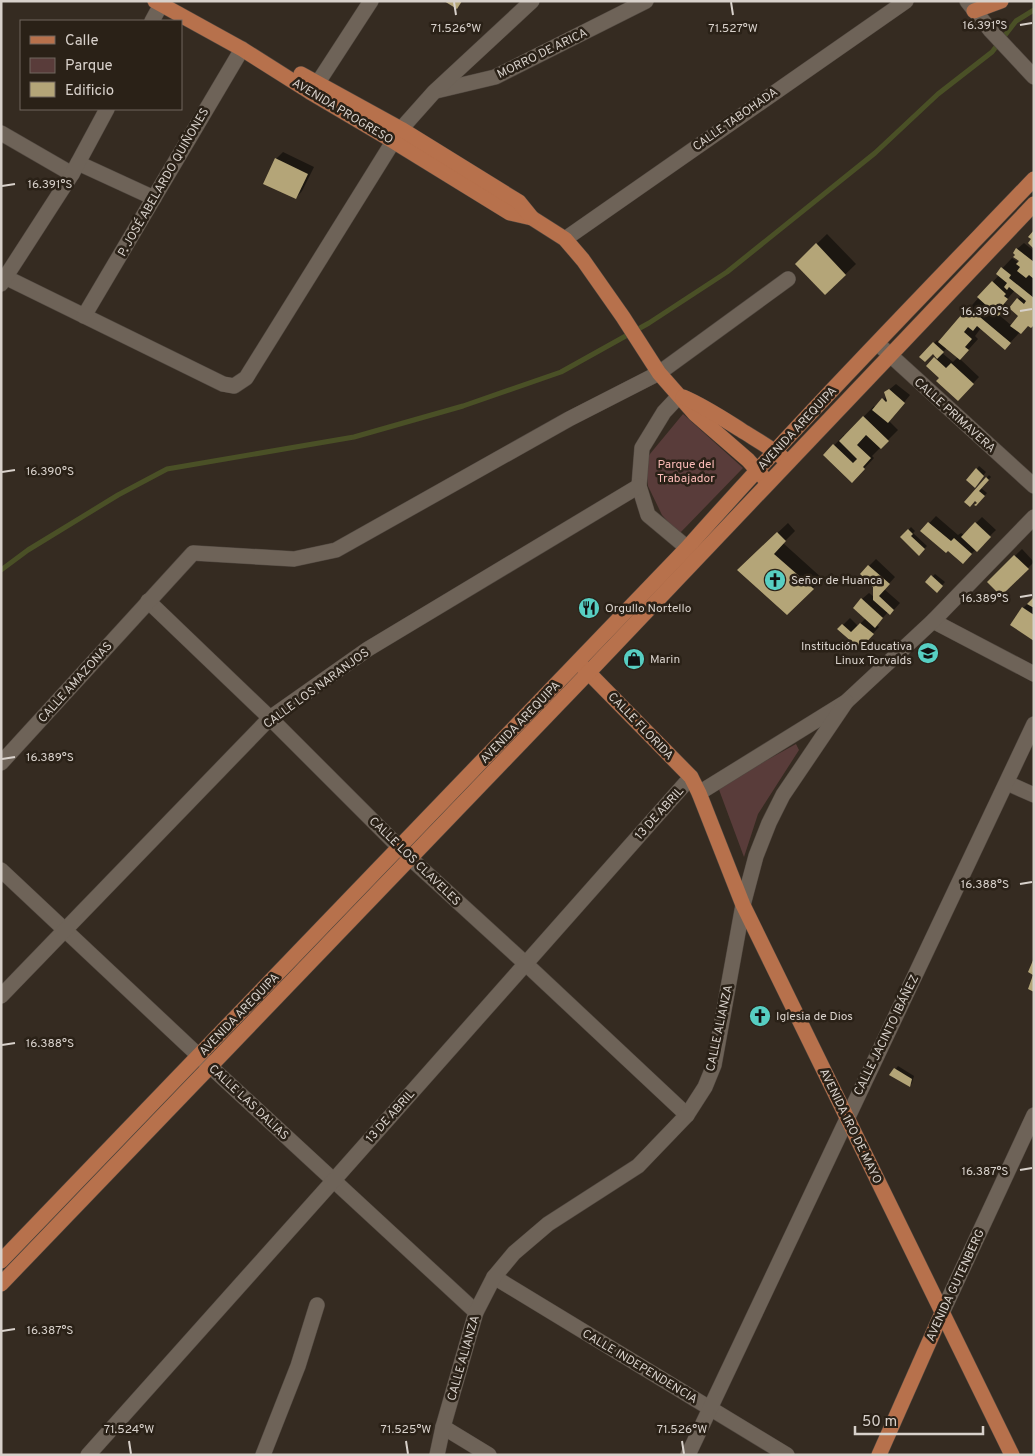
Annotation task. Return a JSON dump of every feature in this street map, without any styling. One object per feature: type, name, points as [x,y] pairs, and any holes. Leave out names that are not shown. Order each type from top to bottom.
[{"type":"main road","points":[[971,6],[1001,1]]},
{"type":"main road","name":"AVENIDA PROGRESO","points":[[164,2],[242,49],[314,88]]},
{"type":"main road","name":"AVENIDA PROGRESO","points":[[164,2],[397,135],[519,202],[532,218],[565,238],[624,317],[656,370],[695,414],[748,460],[768,483]]},
{"type":"main road","name":"AVENIDA AREQUIPA","points":[[693,552],[757,470],[1034,180]]},
{"type":"main road","name":"AVENIDA AREQUIPA","points":[[1,1284],[211,1066],[405,853],[693,552],[768,483],[1034,204]]},
{"type":"main road","name":"AVENIDA PROGRESO","points":[[679,396],[699,404],[775,451],[787,463]]},
{"type":"main road","name":"CALLE FLORIDA","points":[[583,667],[691,777],[699,793]]},
{"type":"main road","name":"AVENIDA 1RO DE MAYO","points":[[699,793],[743,904],[1012,1455]]},
{"type":"main road","name":"AVENIDA AREQUIPA","points":[[1,1261],[199,1056],[405,853]]},
{"type":"main road","name":"AVENIDA GUTENBERG","points":[[879,1455],[942,1313]]},
{"type":"street","points":[[314,88],[371,1]]},
{"type":"street","points":[[105,110],[75,168],[3,281],[84,316],[223,384],[234,386],[246,378],[397,135],[434,92],[532,1]]},
{"type":"street","name":"MORRO DE ARICA","points":[[434,92],[495,77],[646,1]]},
{"type":"street","name":"CALLE TABOHADA","points":[[565,238],[906,1]]},
{"type":"street","points":[[153,20],[164,2]]},
{"type":"street","points":[[971,6],[991,31],[1034,77]]},
{"type":"street","name":"P. JOSÉ ABELARDO QUIÑONES","points":[[84,316],[242,49]]},
{"type":"street","points":[[1,133],[75,168],[154,198]]},
{"type":"street","points":[[656,370],[788,279]]},
{"type":"street","name":"CALLE PRIMAVERA","points":[[877,343],[1034,486]]},
{"type":"street","name":"CALLE AMAZONAS","points":[[1,763],[193,553],[294,559],[336,550],[656,370]]},
{"type":"street","points":[[679,396],[664,412],[642,448],[639,486],[648,515],[693,552]]},
{"type":"street","name":"CALLE LOS NARANJOS","points":[[1,996],[270,718],[368,650],[639,486]]},
{"type":"street","name":"CALLE ALIANZA","points":[[699,793],[846,702],[933,621],[1034,517]]},
{"type":"street","name":"CALLE LOS CLAVELES","points":[[148,601],[270,718],[405,853],[687,1115]]},
{"type":"street","points":[[933,621],[1034,674]]},
{"type":"street","name":"CALLE ALIANZA","points":[[436,1455],[476,1312],[494,1277],[514,1253],[548,1224],[638,1166],[687,1115],[705,1087],[714,1065],[743,904],[756,856],[768,823],[788,787],[846,702]]},
{"type":"street","name":"CALLE JACINTO IBÁÑEZ","points":[[688,1455],[1034,724]]},
{"type":"street","name":"13 DE ABRIL","points":[[88,1455],[691,777]]},
{"type":"street","points":[[1006,783],[1034,795]]},
{"type":"street","name":"CALLE LAS DALIAS","points":[[1,870],[476,1312]]},
{"type":"street","name":"AVENIDA GUTENBERG","points":[[942,1313],[1034,1115]]},
{"type":"street","name":"CALLE INDEPENDENCIA","points":[[494,1277],[787,1455]]},
{"type":"street","points":[[263,1455],[298,1366],[317,1305]]},
{"type":"street","points":[[443,1426],[489,1455]]},
{"type":"green space","name":"Parque del Trabajador","points":[[683,414],[743,468],[679,534],[662,515],[648,486],[645,460]]},
{"type":"green space","points":[[796,744],[799,750],[758,814],[744,857],[718,787]]},
{"type":"building","points":[[444,1],[462,1],[457,9]]},
{"type":"building","points":[[275,158],[308,174],[296,199],[263,184]]},
{"type":"building","points":[[1034,230],[1034,249],[1028,243],[1031,239],[1028,237]]},
{"type":"building","points":[[816,243],[846,275],[825,295],[795,264]]},
{"type":"building","points":[[1016,248],[1034,262],[1034,279],[1029,275],[1026,278],[1017,271],[1020,267],[1016,264],[1019,261],[1013,257]]},
{"type":"building","points":[[1001,267],[1011,275],[1009,278],[1034,298],[1034,325],[1031,328],[1028,326],[1021,334],[1010,326],[1018,316],[1009,308],[1017,298],[1024,304],[1026,301],[1009,287],[1007,290],[1004,287],[1007,283],[996,274]]},
{"type":"building","points":[[992,281],[1006,294],[1004,296],[1008,299],[999,310],[1002,313],[998,316],[977,297]]},
{"type":"building","points":[[968,307],[1011,343],[1005,350],[977,326],[973,331],[968,327],[964,332],[972,339],[965,347],[969,350],[960,360],[938,342]]},
{"type":"building","points":[[933,342],[944,352],[937,359],[933,354],[925,362],[919,357]]},
{"type":"building","points":[[934,357],[946,368],[951,363],[974,384],[958,401],[936,381],[939,378],[926,366]]},
{"type":"building","points":[[889,389],[905,403],[888,423],[872,410],[882,398],[887,401],[884,392]]},
{"type":"building","points":[[863,416],[889,441],[881,449],[866,435],[857,445],[871,458],[863,467],[865,469],[852,483],[823,455],[833,444],[853,463],[857,459],[839,441]]},
{"type":"building","points":[[976,468],[984,476],[975,488],[966,480]]},
{"type":"building","points":[[986,477],[989,480],[979,491],[985,496],[976,506],[974,505],[977,503],[975,501],[970,507],[964,502]]},
{"type":"building","points":[[928,522],[951,541],[954,538],[972,554],[963,564],[948,551],[946,553],[920,531]]},
{"type":"building","points":[[975,522],[991,537],[977,552],[961,537]]},
{"type":"building","points":[[908,529],[913,534],[911,536],[925,549],[919,556],[900,537]]},
{"type":"building","name":"Señor de Huanca","points":[[777,532],[786,541],[774,554],[814,589],[787,615],[737,570]]},
{"type":"building","points":[[1014,555],[1029,569],[1001,596],[987,582]]},
{"type":"building","points":[[868,565],[890,584],[879,596],[894,610],[890,615],[873,600],[873,587],[860,574]]},
{"type":"building","points":[[931,575],[943,586],[937,593],[925,582]]},
{"type":"building","points":[[1034,597],[1034,608],[1027,604]]},
{"type":"building","points":[[861,598],[883,618],[875,628],[853,608]]},
{"type":"building","points":[[1022,607],[1034,615],[1034,641],[1010,625]]},
{"type":"building","points":[[860,623],[874,634],[860,649],[837,629],[842,624],[851,632]]},
{"type":"building","points":[[1034,958],[1034,992],[1028,989],[1033,975],[1028,972]]},
{"type":"building","points":[[894,1068],[912,1079],[910,1087],[889,1075]]},
{"type":"waterway","points":[[1,570],[28,550],[118,495],[167,469],[354,437],[463,406],[561,372],[649,323],[727,272],[875,153],[938,94],[992,52],[1016,21],[1034,10]]},
{"type":"place","name":"Señor de Huanca","points":[[775,580]]},
{"type":"place","name":"Orgullo Nortello","points":[[589,608]]},
{"type":"place","name":"Institución Educativa Linux Torvalds","points":[[928,653]]},
{"type":"place","name":"Marin","points":[[634,659]]},
{"type":"place","name":"Iglesia de Dios","points":[[760,1016]]}]
